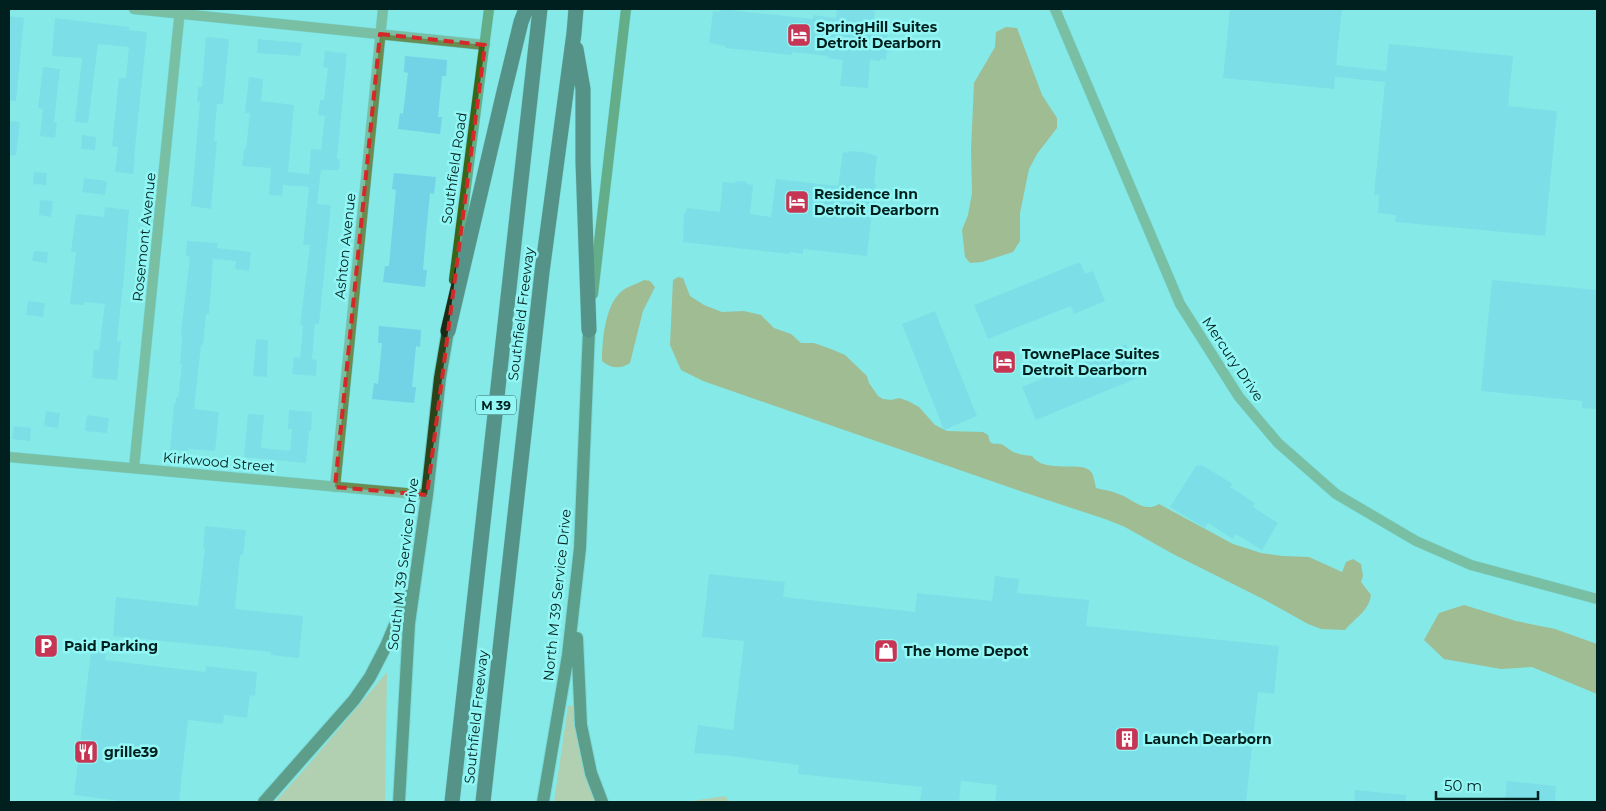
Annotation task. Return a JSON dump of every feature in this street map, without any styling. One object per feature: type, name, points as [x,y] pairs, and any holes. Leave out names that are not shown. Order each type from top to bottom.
[{"type":"highway","points":[[448,331],[503,96],[521,22],[526,9]]},
{"type":"highway","name":"Southfield Freeway","points":[[452,802],[540,9]]},
{"type":"highway","name":"Southfield Freeway","points":[[483,802],[539,290],[576,9]]},
{"type":"highway","points":[[574,33],[582,89],[589,330]]},
{"type":"main road","name":"Southfield Road","points":[[448,331],[489,9]]},
{"type":"main road","points":[[589,330],[626,9]]},
{"type":"main road","name":"North M 39 Service Drive","points":[[543,802],[568,655],[580,548],[589,330]]},
{"type":"main road","name":"South M 39 Service Drive","points":[[398,802],[409,624],[427,495],[440,378],[448,331]]},
{"type":"main road","points":[[580,548],[576,651],[581,725],[591,773],[602,802]]},
{"type":"main road","points":[[264,802],[354,700],[370,677],[405,602],[417,565]]},
{"type":"street","points":[[134,9],[180,11],[485,45]]},
{"type":"street","name":"Ashton Avenue","points":[[335,487],[383,9]]},
{"type":"street","name":"Mercury Drive","points":[[1056,9],[1180,304],[1239,397],[1278,443],[1336,494],[1416,541],[1471,565],[1597,599]]},
{"type":"street","name":"Rosemont Avenue","points":[[134,468],[180,11]]},
{"type":"street","name":"Kirkwood Street","points":[[9,457],[427,495]]},
{"type":"highlighted area","points":[[380,34],[485,45],[427,495],[335,487]]},
{"type":"shaded area","points":[[1006,27],[1017,28],[1042,95],[1057,118],[1057,128],[1037,154],[1029,169],[1020,213],[1020,241],[1013,252],[982,262],[970,263],[965,257],[962,230],[968,215],[972,193],[971,150],[974,83],[995,47],[996,32]]},
{"type":"shaded area","points":[[678,277],[683,278],[690,296],[704,305],[722,312],[744,311],[761,315],[774,328],[791,334],[801,343],[814,343],[845,355],[867,376],[869,383],[878,396],[883,399],[899,398],[908,401],[919,407],[935,425],[947,431],[983,432],[988,435],[990,442],[1003,445],[1018,454],[1032,456],[1038,462],[1046,465],[1088,469],[1092,473],[1096,488],[1126,497],[1139,505],[1149,507],[1159,504],[1233,544],[1261,553],[1309,557],[1342,572],[1346,562],[1353,559],[1361,564],[1363,576],[1361,582],[1371,595],[1368,606],[1345,630],[1321,629],[1173,554],[1125,527],[703,381],[681,370],[670,345],[673,280]]},
{"type":"shaded area","points":[[644,280],[650,281],[655,287],[643,311],[630,363],[620,367],[609,366],[602,361],[604,333],[608,314],[616,297],[622,291]]},
{"type":"shaded area","points":[[1464,605],[1516,621],[1555,629],[1597,644],[1597,694],[1532,667],[1501,669],[1444,659],[1424,640],[1439,613]]},
{"type":"shaded area","points":[[387,672],[385,802],[275,802],[308,765]]},
{"type":"shaded area","points":[[568,706],[573,706],[575,722],[598,802],[554,802]]},
{"type":"shaded area","points":[[725,796],[730,802],[685,802]]},
{"type":"building","name":"SpringHill Suites Detroit Dearborn","points":[[720,9],[813,19],[813,15],[836,18],[837,9],[875,9],[874,22],[883,23],[882,28],[889,28],[887,41],[890,42],[889,52],[887,52],[886,60],[870,60],[868,88],[840,86],[843,60],[828,58],[828,56],[792,52],[792,55],[725,48],[725,46],[709,43],[713,11],[719,12]]},
{"type":"building","points":[[1230,9],[1342,9],[1336,65],[1386,71],[1389,44],[1513,56],[1508,106],[1557,111],[1545,236],[1395,222],[1396,215],[1378,213],[1379,195],[1374,195],[1385,82],[1335,77],[1334,89],[1223,78]]},
{"type":"building","points":[[9,16],[24,18],[16,101],[9,101]]},
{"type":"building","points":[[55,18],[129,27],[129,30],[147,32],[133,174],[115,172],[118,147],[112,146],[119,78],[126,78],[129,47],[98,44],[88,123],[75,122],[82,58],[52,56]]},
{"type":"building","points":[[206,37],[229,39],[223,104],[217,104],[214,141],[217,141],[211,209],[191,206],[200,102],[197,102],[198,87],[202,87]]},
{"type":"building","points":[[258,39],[302,43],[300,56],[257,53]]},
{"type":"building","points":[[325,51],[347,53],[337,159],[340,159],[339,170],[321,170],[317,204],[331,205],[319,324],[315,324],[312,359],[317,360],[316,376],[292,374],[294,357],[300,358],[303,325],[300,325],[310,245],[303,245],[309,187],[283,185],[282,196],[269,195],[271,168],[242,166],[250,113],[245,113],[249,77],[263,79],[261,101],[294,105],[288,172],[309,174],[311,149],[321,150],[325,116],[318,115],[320,100],[324,100],[328,68],[323,67]]},
{"type":"building","points":[[405,56],[447,60],[446,76],[442,76],[438,117],[442,117],[440,134],[398,129],[400,113],[403,114],[408,73],[404,72]]},
{"type":"building","points":[[43,67],[60,69],[54,122],[57,123],[55,138],[40,136],[43,109],[38,108]]},
{"type":"building","points":[[9,121],[20,122],[16,155],[9,155]]},
{"type":"building","points":[[82,135],[96,137],[95,150],[81,149]]},
{"type":"building","name":"Residence Inn Detroit Dearborn","points":[[848,151],[863,152],[877,156],[874,184],[876,184],[875,189],[877,189],[875,206],[872,211],[867,256],[803,249],[803,254],[790,252],[789,254],[683,242],[684,213],[686,213],[687,208],[720,212],[723,182],[747,182],[747,184],[753,185],[750,214],[771,217],[776,179],[838,186],[843,152],[848,153]]},
{"type":"building","points":[[34,172],[47,173],[46,185],[33,184]]},
{"type":"building","points":[[394,173],[436,177],[434,194],[430,193],[423,270],[427,270],[425,287],[383,282],[385,266],[389,266],[396,190],[392,189]]},
{"type":"building","points":[[84,178],[107,181],[105,195],[82,192]]},
{"type":"building","points":[[40,200],[53,201],[51,217],[39,215]]},
{"type":"building","points":[[105,207],[129,210],[117,339],[117,341],[121,341],[117,380],[92,378],[94,350],[99,350],[105,304],[84,302],[84,305],[70,304],[76,252],[71,252],[76,214],[104,217]]},
{"type":"building","points":[[187,241],[218,243],[217,248],[251,252],[249,271],[235,269],[236,261],[213,259],[209,314],[206,314],[203,345],[201,345],[194,409],[219,412],[215,451],[170,450],[174,403],[176,403],[176,397],[178,398],[182,364],[180,364],[181,332],[190,257],[186,256]]},
{"type":"building","points":[[34,251],[48,252],[47,263],[32,261]]},
{"type":"building","points":[[1080,262],[1085,274],[1093,271],[1105,301],[1074,314],[1071,306],[988,339],[974,305]]},
{"type":"building","points":[[1492,280],[1597,290],[1597,409],[1582,408],[1582,401],[1481,391]]},
{"type":"building","points":[[28,301],[45,303],[43,317],[26,315]]},
{"type":"building","points":[[935,311],[977,416],[944,430],[902,324]]},
{"type":"building","points":[[379,326],[421,330],[420,347],[416,346],[412,387],[416,387],[414,403],[372,399],[374,383],[378,384],[382,343],[378,343]]},
{"type":"building","points":[[256,339],[268,340],[267,377],[253,376]]},
{"type":"building","points":[[1126,344],[1140,377],[1036,420],[1022,387]]},
{"type":"building","points":[[289,410],[312,412],[306,463],[244,457],[248,414],[264,415],[261,448],[290,451],[292,429],[288,429]]},
{"type":"building","points":[[46,411],[60,413],[58,428],[44,426]]},
{"type":"building","points":[[87,415],[109,418],[107,433],[85,431]]},
{"type":"building","points":[[14,426],[31,428],[30,441],[12,439]]},
{"type":"building","points":[[1202,465],[1233,484],[1230,487],[1255,503],[1253,507],[1278,523],[1262,550],[1236,534],[1233,539],[1208,523],[1205,528],[1170,507],[1196,466]]},
{"type":"building","points":[[205,526],[246,530],[243,555],[240,555],[235,609],[303,616],[299,658],[271,655],[271,652],[113,636],[116,597],[198,606],[205,548],[203,547]]},
{"type":"building","points":[[709,574],[785,582],[783,597],[915,612],[917,593],[992,601],[995,576],[1019,579],[1017,593],[1089,600],[1086,626],[1279,646],[1274,694],[1258,692],[1246,802],[995,802],[997,785],[961,781],[959,802],[920,802],[922,787],[798,774],[799,765],[694,753],[698,725],[733,730],[744,641],[702,637]]},
{"type":"building","points":[[91,651],[106,653],[105,660],[205,672],[206,666],[257,672],[255,696],[250,695],[247,718],[224,715],[223,724],[188,720],[179,802],[120,802],[74,795]]},
{"type":"building","points":[[1507,781],[1556,786],[1555,802],[1505,802]]},
{"type":"building","points":[[1355,790],[1406,795],[1406,802],[1354,802]]},
{"type":"place","name":"SpringHill Suites Detroit Dearborn","points":[[799,35]]},
{"type":"place","name":"Residence Inn Detroit Dearborn","points":[[797,202]]},
{"type":"place","name":"TownePlace Suites Detroit Dearborn","points":[[1004,362]]},
{"type":"place","name":"Paid Parking","points":[[46,646]]},
{"type":"place","name":"The Home Depot","points":[[886,651]]},
{"type":"place","name":"Launch Dearborn","points":[[1127,739]]},
{"type":"place","name":"grille39","points":[[86,752]]}]
